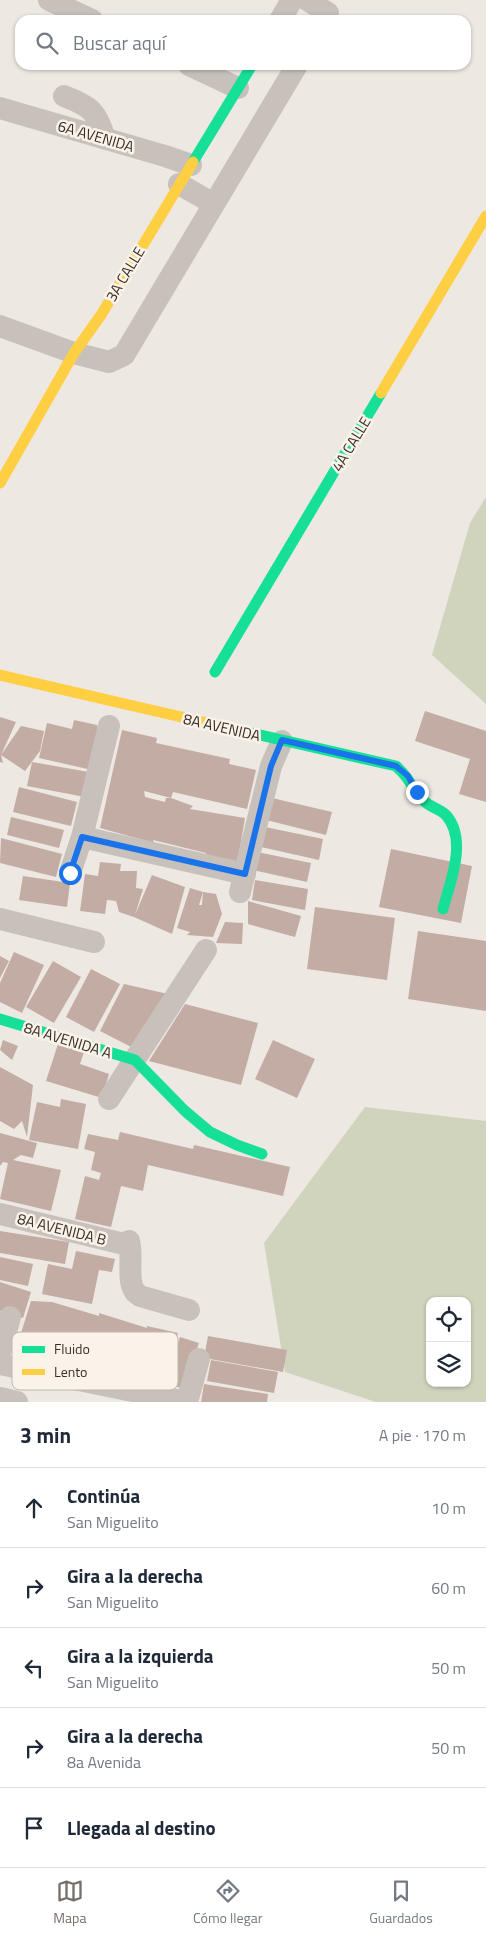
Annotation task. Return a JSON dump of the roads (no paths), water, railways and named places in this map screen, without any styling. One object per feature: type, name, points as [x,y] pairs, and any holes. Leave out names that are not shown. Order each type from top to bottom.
[{"type":"street","points":[[48,0],[81,15]]},
{"type":"street","points":[[283,15],[292,0]]},
{"type":"street","points":[[307,0],[329,11]]},
{"type":"street","points":[[200,70],[238,88]]},
{"type":"street","name":"3A CALLE","points":[[0,483],[74,352],[100,315],[249,70]]},
{"type":"street","points":[[0,326],[109,362],[124,355],[293,70]]},
{"type":"street","points":[[64,96],[83,104],[93,111],[100,123],[105,139]]},
{"type":"street","name":"6A AVENIDA","points":[[0,108],[191,165]]},
{"type":"street","points":[[179,184],[214,204]]},
{"type":"street","name":"4A CALLE","points":[[215,672],[486,216]]},
{"type":"street","name":"8A AVENIDA","points":[[0,676],[396,766],[408,776],[423,800],[439,809],[454,825],[456,852],[443,909]]},
{"type":"street","points":[[70,873],[82,837],[109,726]]},
{"type":"street","points":[[82,837],[242,883],[271,766],[282,740]]},
{"type":"street","points":[[0,919],[94,942]]},
{"type":"street","points":[[109,1099],[206,950]]},
{"type":"street","name":"8A AVENIDA A","points":[[0,1020],[135,1060]]},
{"type":"street","points":[[135,1060],[185,1111],[210,1132],[262,1154]]},
{"type":"street","name":"8A AVENIDA B","points":[[0,1214],[124,1244],[129,1242],[134,1290],[140,1296],[189,1310]]},
{"type":"street","points":[[0,1353],[10,1317]]},
{"type":"street","points":[[128,1390],[187,1402],[199,1359]]},
{"type":"street","points":[[0,1398],[17,1402]]}]
